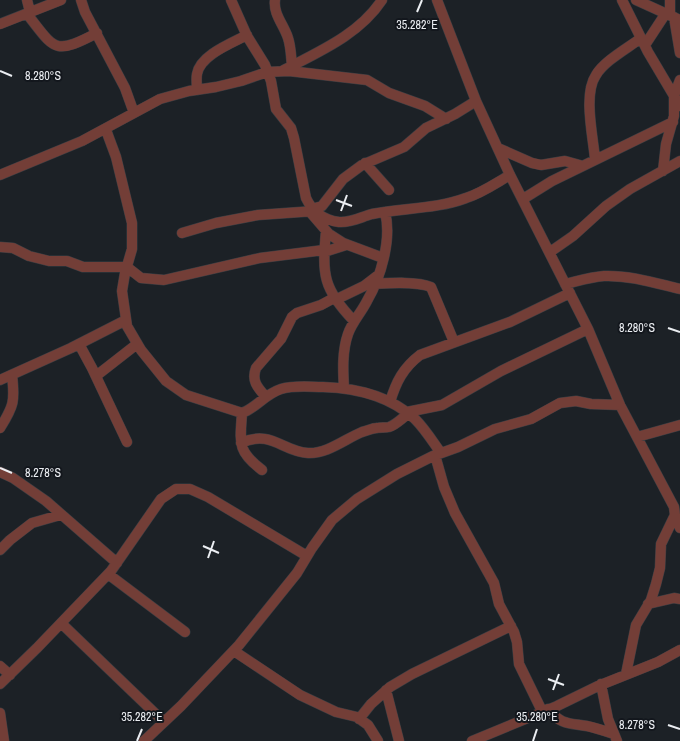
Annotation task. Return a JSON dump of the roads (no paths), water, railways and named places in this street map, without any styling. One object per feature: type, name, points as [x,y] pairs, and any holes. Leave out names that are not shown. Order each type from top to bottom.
[{"type":"street","points":[[27,0],[29,13],[52,45],[64,47],[79,43],[97,33]]},
{"type":"street","points":[[0,24],[61,0]]},
{"type":"street","points":[[81,0],[125,88],[134,113]]},
{"type":"street","points":[[231,0],[267,72],[276,109],[291,128],[306,198],[312,211],[327,234],[346,244],[379,271],[390,284],[426,285],[431,287],[454,342]]},
{"type":"street","points":[[275,0],[276,13],[289,39],[292,66]]},
{"type":"street","points":[[282,71],[318,54],[339,41],[369,16],[382,0]]},
{"type":"street","points":[[437,0],[476,101],[510,175],[588,329],[620,405],[676,509],[680,528]]},
{"type":"street","points":[[622,0],[680,106]]},
{"type":"street","points":[[636,0],[673,16]]},
{"type":"street","points":[[670,0],[680,53]]},
{"type":"street","points":[[595,159],[590,100],[592,84],[596,74],[643,41],[673,16]]},
{"type":"street","points":[[197,90],[197,74],[205,60],[221,48],[247,35]]},
{"type":"street","points":[[0,175],[64,150],[106,130],[160,99],[241,81],[267,72],[282,71],[367,80],[396,96],[426,106],[446,119]]},
{"type":"street","points":[[663,171],[666,144],[673,122],[674,96],[680,80]]},
{"type":"street","points":[[182,232],[258,215],[312,211],[327,201],[343,179],[366,163],[404,147],[426,128],[446,119],[476,101]]},
{"type":"street","points":[[523,199],[552,181],[673,122]]},
{"type":"street","points":[[106,130],[116,157],[132,223],[132,249],[122,291],[127,326],[166,381],[186,395],[242,413],[249,411],[266,397],[280,389],[298,386],[344,388],[376,395],[416,420],[438,454],[444,487],[455,512],[494,583],[498,604],[511,626],[517,642],[519,664],[545,710],[560,721],[599,729],[615,738]]},
{"type":"street","points":[[498,148],[541,166],[565,161],[583,166]]},
{"type":"street","points":[[550,252],[573,236],[606,206],[630,189],[680,161]]},
{"type":"street","points":[[366,163],[389,190]]},
{"type":"street","points":[[312,211],[337,222],[343,222],[385,212],[468,198],[510,175]]},
{"type":"street","points":[[344,388],[347,336],[369,298],[379,271],[388,234],[385,212]]},
{"type":"street","points":[[309,252],[327,234],[343,222]]},
{"type":"street","points":[[327,234],[324,251],[326,281],[335,299],[354,321]]},
{"type":"street","points":[[0,247],[13,248],[29,256],[49,261],[67,261],[83,267],[127,267],[141,278],[164,280],[260,258],[324,251],[346,244]]},
{"type":"street","points":[[379,271],[390,284]]},
{"type":"street","points":[[266,397],[254,382],[254,374],[256,368],[281,339],[292,317],[297,313],[322,305],[364,286],[379,271]]},
{"type":"street","points":[[390,402],[400,373],[420,355],[510,322],[568,288],[602,276],[620,276],[642,279],[680,289]]},
{"type":"street","points":[[0,380],[126,320]]},
{"type":"street","points":[[241,443],[252,438],[260,438],[308,454],[316,452],[361,433],[376,428],[390,427],[407,413],[442,405],[501,371],[588,329]]},
{"type":"street","points":[[79,344],[127,442]]},
{"type":"street","points":[[96,376],[138,344]]},
{"type":"street","points":[[0,428],[12,408],[15,397],[12,375]]},
{"type":"street","points":[[144,741],[181,706],[234,650],[297,573],[332,520],[356,499],[397,474],[438,454],[458,447],[495,429],[531,419],[560,403],[576,401],[591,404],[620,405]]},
{"type":"street","points":[[242,413],[241,443],[248,460],[262,470]]},
{"type":"street","points":[[637,437],[680,425]]},
{"type":"street","points":[[0,472],[13,478],[46,501],[117,563]]},
{"type":"street","points":[[0,684],[108,574],[161,499],[176,489],[190,489],[208,497],[307,556]]},
{"type":"street","points":[[626,674],[636,626],[656,584],[660,568],[660,544],[676,509]]},
{"type":"street","points":[[0,550],[32,523],[60,514]]},
{"type":"street","points":[[108,574],[185,632]]},
{"type":"street","points":[[648,604],[674,598],[680,599]]},
{"type":"street","points":[[61,623],[164,722]]},
{"type":"street","points":[[359,719],[386,690],[412,674],[511,626]]},
{"type":"street","points":[[234,650],[308,698],[329,709],[359,719],[368,725],[378,741]]},
{"type":"street","points":[[472,741],[601,684],[658,662],[680,650]]},
{"type":"street","points":[[0,666],[10,675]]},
{"type":"street","points":[[601,684],[608,719],[615,738]]},
{"type":"street","points":[[386,690],[399,741]]},
{"type":"street","points":[[0,713],[4,741]]}]
